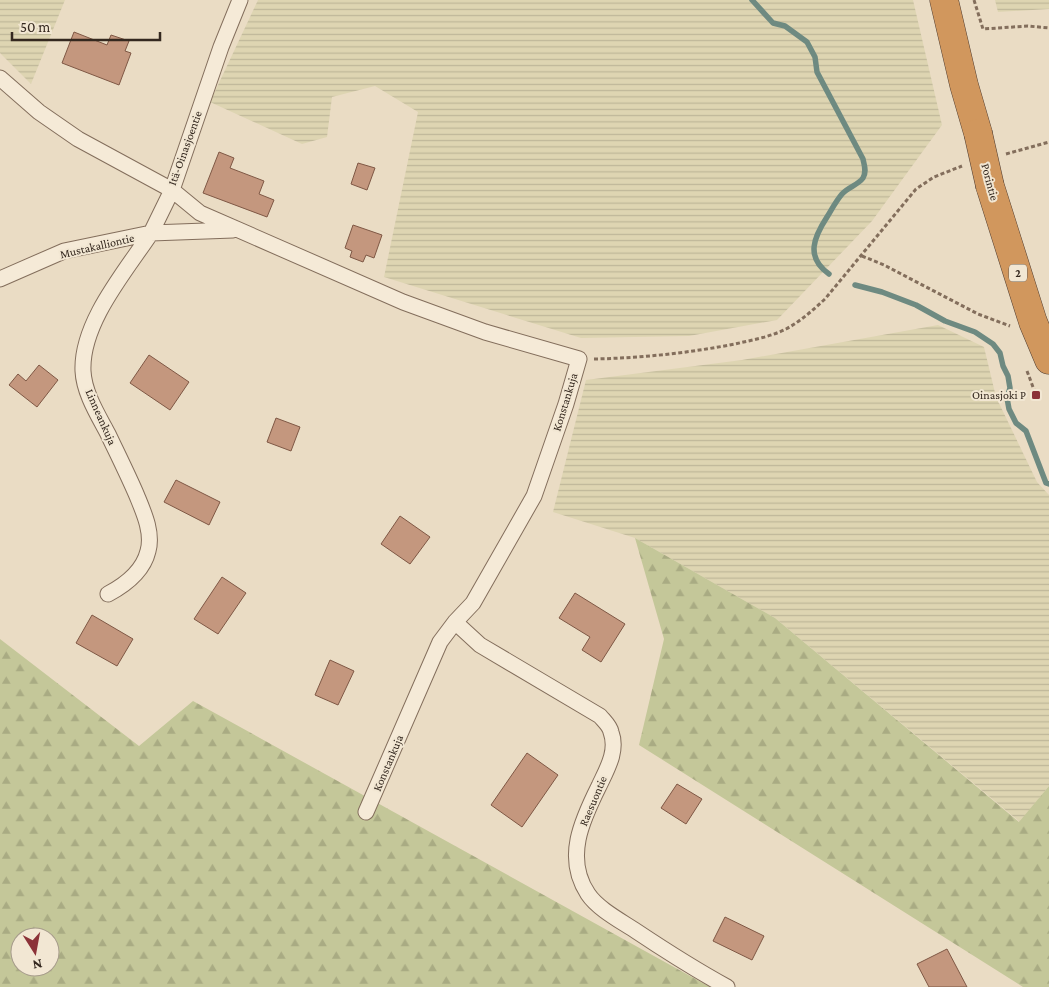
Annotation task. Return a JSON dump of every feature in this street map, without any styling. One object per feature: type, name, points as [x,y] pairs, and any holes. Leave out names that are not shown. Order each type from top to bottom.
[{"type":"highway","name":"Porintie","points":[[944,0],[990,186],[1034,322],[1037,364]]},
{"type":"street","name":"Itä-Oinasjoentie","points":[[0,78],[39,112],[78,139],[172,190],[218,55],[240,0]]},
{"type":"street","name":"Konstankuja","points":[[172,190],[200,213],[403,302],[485,332],[579,359],[566,404],[534,496],[473,603],[454,622],[440,642],[366,812]]},
{"type":"street","name":"Mustakalliontie","points":[[0,279],[64,251],[151,233],[172,190]]},
{"type":"street","points":[[151,233],[239,230]]},
{"type":"street","name":"Linneankuja","points":[[108,594],[125,584],[141,567],[148,552],[149,538],[145,515],[91,400],[83,372],[84,348],[104,303],[151,233]]},
{"type":"street","name":"Raesuontie","points":[[454,622],[480,645],[600,716],[606,724],[611,731],[613,750],[610,765],[587,811],[580,832],[575,852],[579,876],[589,895],[613,916],[686,964],[727,987]]},
{"type":"path","points":[[974,0],[983,29],[1028,26],[1049,28]]},
{"type":"path","points":[[997,156],[1049,142]]},
{"type":"path","points":[[579,359],[643,358],[715,348],[760,338],[785,330],[808,315],[825,299],[916,189],[934,177],[963,166]]},
{"type":"path","points":[[862,256],[884,265],[978,314],[1009,324],[1012,333]]},
{"type":"path","points":[[1036,395],[1037,364]]},
{"type":"shaded area","points":[[0,0],[65,0],[31,84],[0,53]]},
{"type":"shaded area","points":[[258,0],[913,0],[942,125],[872,221],[777,320],[689,336],[581,338],[384,277],[418,112],[375,86],[332,97],[327,137],[302,144],[210,102]]},
{"type":"shaded area","points":[[995,0],[1049,0],[1049,9],[998,12]]},
{"type":"shaded area","points":[[938,325],[984,347],[996,397],[1037,482],[1049,495],[1049,786],[1020,822],[775,618],[635,538],[553,512],[586,380],[742,360]]},
{"type":"green space","points":[[635,538],[775,618],[1019,822],[1049,786],[1049,987],[1023,987],[639,745],[664,639]]},
{"type":"green space","points":[[0,639],[139,746],[193,701],[710,987],[0,987]]},
{"type":"building","points":[[74,32],[107,45],[111,35],[129,41],[125,51],[131,53],[119,85],[62,63]]},
{"type":"building","points":[[219,152],[234,158],[230,168],[264,181],[259,194],[274,200],[267,217],[203,193]]},
{"type":"building","points":[[358,163],[375,168],[367,190],[351,184]]},
{"type":"building","points":[[353,225],[382,235],[374,258],[366,255],[363,262],[350,257],[352,251],[345,248]]},
{"type":"building","points":[[149,355],[189,382],[170,410],[130,383]]},
{"type":"building","points":[[39,365],[58,380],[37,407],[9,385],[18,374],[26,381]]},
{"type":"building","points":[[276,418],[300,427],[291,451],[267,442]]},
{"type":"building","points":[[176,480],[220,502],[209,525],[164,502]]},
{"type":"building","points":[[400,516],[430,537],[410,564],[381,544]]},
{"type":"building","points":[[222,577],[246,593],[218,634],[194,619]]},
{"type":"building","points":[[575,593],[625,624],[601,662],[582,650],[590,637],[559,618]]},
{"type":"building","points":[[92,615],[133,639],[117,666],[76,643]]},
{"type":"building","points":[[330,660],[354,671],[338,705],[315,695]]},
{"type":"building","points":[[527,753],[558,775],[522,827],[491,805]]},
{"type":"building","points":[[677,784],[702,799],[686,824],[661,808]]},
{"type":"building","points":[[725,917],[764,936],[752,960],[713,941]]},
{"type":"building","points":[[947,949],[967,987],[929,987],[917,964]]},
{"type":"waterway","points":[[752,0],[773,23],[785,26],[807,42],[815,57],[817,72],[863,159],[865,170],[863,178],[844,192],[818,232],[814,254],[821,267],[829,274]]},
{"type":"waterway","points":[[855,285],[882,292],[916,305],[945,321],[975,332],[993,344],[1000,353],[1008,376],[1010,388],[1007,398],[1009,409],[1016,423],[1026,431],[1046,483],[1049,484]]},
{"type":"place","name":"Oinasjoki P","points":[[1036,395]]}]
